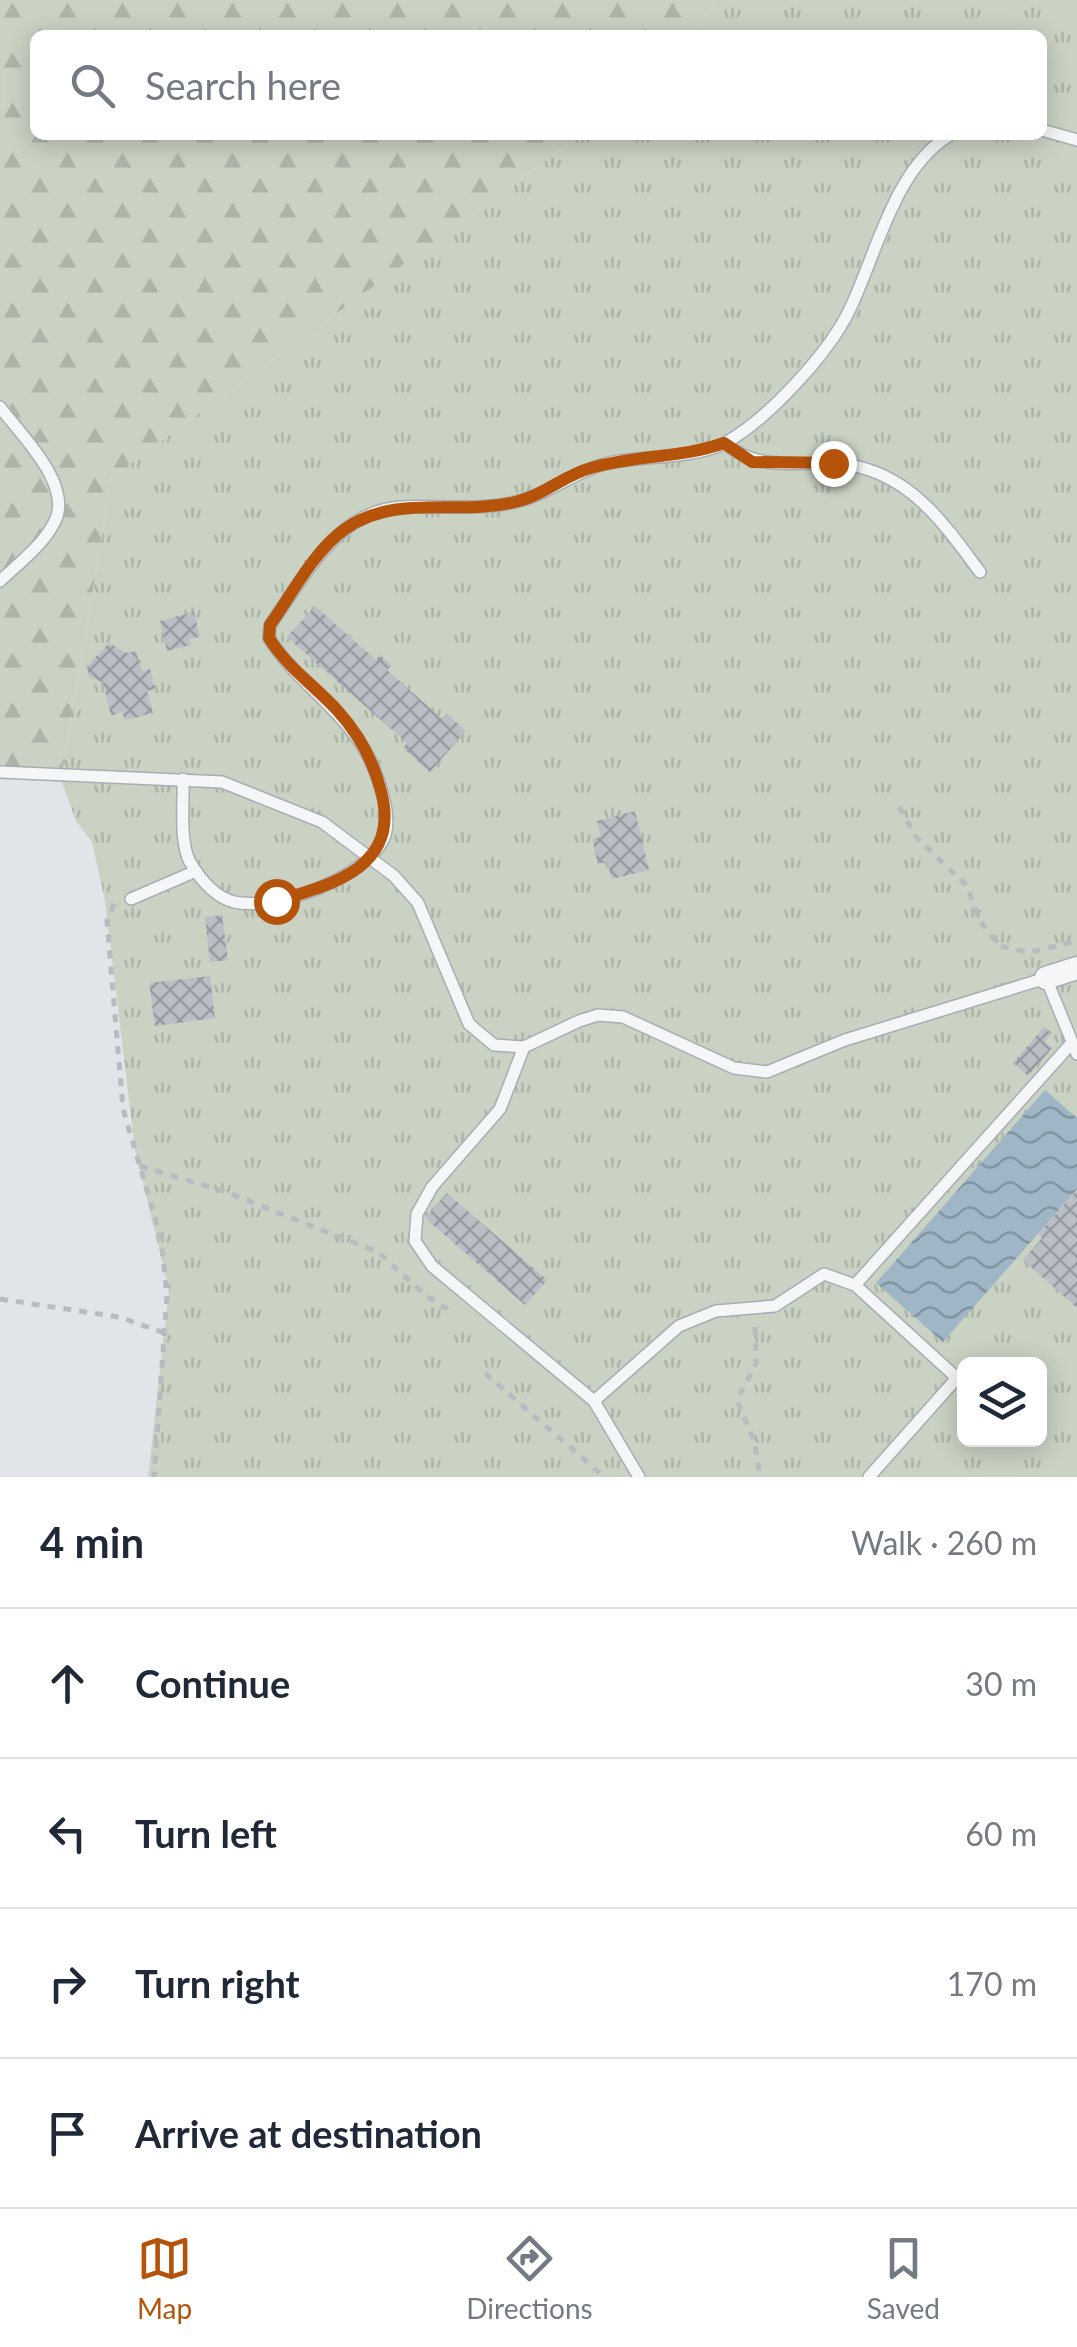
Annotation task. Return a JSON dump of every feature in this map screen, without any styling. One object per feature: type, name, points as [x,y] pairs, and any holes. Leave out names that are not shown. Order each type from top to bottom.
[{"type":"street","points":[[1046,978],[1077,968]]},
{"type":"lane","points":[[1047,131],[1077,140]]},
{"type":"lane","points":[[183,779],[188,858],[208,887],[234,902],[276,901],[326,887],[371,857],[385,837],[385,806],[364,743],[269,638],[270,625],[324,550],[342,531],[366,516],[396,507],[481,508],[516,502],[594,466],[658,454],[698,452],[724,443],[758,418],[832,341],[905,186],[922,160],[944,140]]},
{"type":"lane","points":[[0,407],[52,479],[58,502],[57,520],[50,530],[0,581]]},
{"type":"lane","points":[[724,443],[752,462],[833,463],[884,476],[906,488],[939,518],[980,572]]},
{"type":"lane","points":[[0,772],[222,782],[286,804],[322,822],[371,857],[418,903],[479,1036],[494,1046],[524,1047],[578,1021],[598,1016],[623,1018],[734,1068],[768,1072],[845,1040],[1046,978],[1074,1049],[855,1284]]},
{"type":"lane","points":[[130,899],[196,871]]},
{"type":"lane","points":[[524,1047],[500,1110],[432,1187],[417,1214],[415,1241],[432,1266],[594,1402],[640,1477]]},
{"type":"lane","points":[[594,1402],[679,1326],[716,1311],[775,1306],[824,1274],[855,1284],[957,1378],[869,1477]]},
{"type":"path","points":[[899,807],[916,837],[967,886],[979,919],[999,946],[1030,952],[1077,941]]},
{"type":"path","points":[[130,899],[115,902],[108,921],[123,1109],[160,1238],[167,1296],[154,1477]]},
{"type":"path","points":[[139,1166],[224,1191],[378,1252],[445,1308],[456,1306],[466,1295]]},
{"type":"path","points":[[0,1299],[118,1318],[165,1333]]},
{"type":"path","points":[[748,1310],[758,1352],[736,1400],[755,1443],[760,1477]]},
{"type":"path","points":[[486,1373],[604,1477]]},
{"type":"green space","points":[[0,0],[715,0],[698,30],[30,30],[30,140],[574,140],[112,477],[61,780],[0,777]]},
{"type":"green space","points":[[715,0],[1077,0],[1077,1477],[148,1477],[169,1290],[135,1150],[105,901],[92,842],[76,821],[61,780],[112,477],[574,140],[1047,140],[1047,30],[698,30]]},
{"type":"water","points":[[1045,1090],[1077,1118],[1077,1189],[943,1342],[876,1283]]},
{"type":"building","points":[[315,606],[376,660],[380,655],[392,666],[387,670],[442,719],[447,714],[466,731],[430,772],[403,748],[407,743],[287,637]]},
{"type":"building","points":[[194,612],[200,637],[189,639],[191,645],[167,651],[160,621]]},
{"type":"building","points":[[109,643],[126,653],[136,651],[142,672],[150,669],[155,689],[147,691],[153,713],[125,720],[122,712],[111,716],[103,682],[89,677],[87,666]]},
{"type":"building","points":[[635,811],[649,870],[612,879],[607,862],[598,864],[592,839],[601,837],[597,821]]},
{"type":"building","points":[[222,915],[228,960],[210,962],[205,917]]},
{"type":"building","points":[[210,976],[215,1018],[155,1026],[149,983]]},
{"type":"building","points":[[1044,1027],[1052,1033],[1045,1042],[1052,1048],[1028,1076],[1013,1063]]},
{"type":"building","points":[[1077,1190],[1077,1308],[1023,1260],[1042,1238],[1038,1234]]},
{"type":"building","points":[[447,1193],[547,1280],[525,1305],[425,1218]]},
{"type":"route","points":[[276,901],[326,887],[371,857],[385,837],[385,806],[364,743],[269,638],[270,625],[342,531],[366,516],[396,507],[481,508],[516,502],[605,464],[658,454],[698,452],[724,443],[752,462],[833,463]]}]
